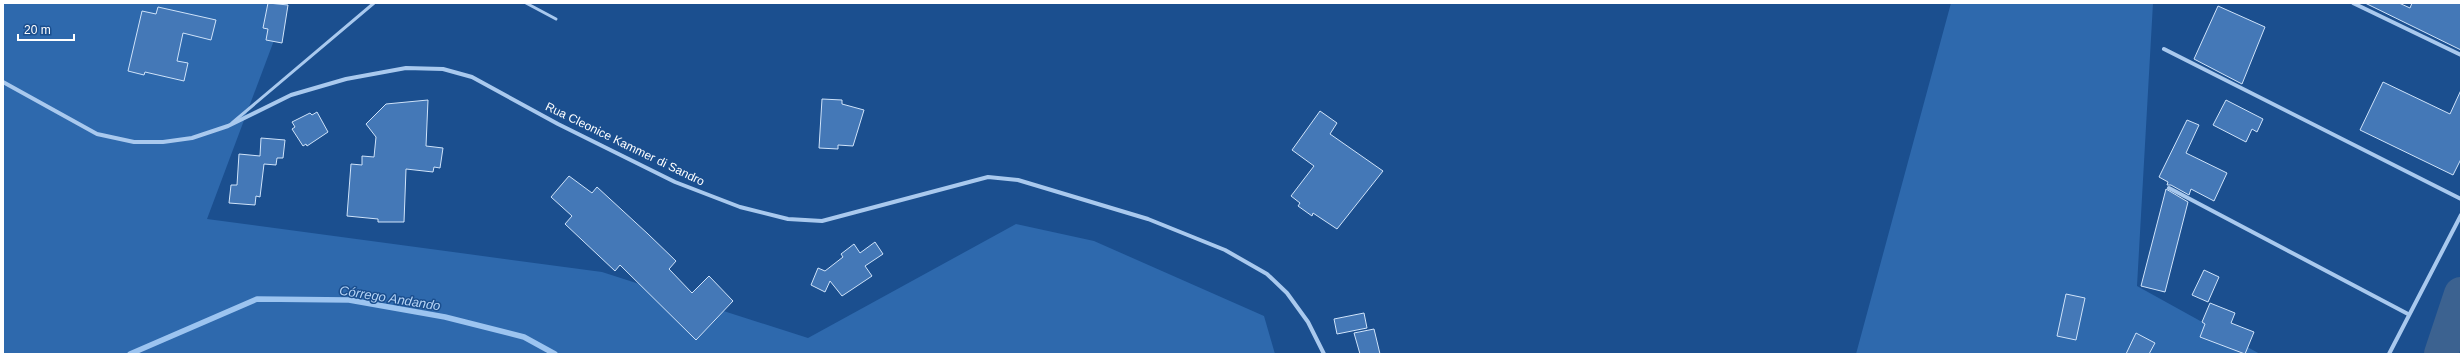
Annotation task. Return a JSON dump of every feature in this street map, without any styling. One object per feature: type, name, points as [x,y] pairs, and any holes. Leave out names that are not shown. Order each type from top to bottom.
[{"type":"street","points":[[2352,3],[2461,55]]},
{"type":"street","points":[[2164,49],[2461,199]]},
{"type":"street","name":"Rua Cleonice Kammer di Sandro","points":[[3,82],[97,134],[134,142],[163,142],[192,138],[228,126],[291,95],[346,79],[406,68],[443,70],[472,77],[558,124],[675,182],[740,207],[788,219],[822,221],[988,177],[1018,180],[1148,219],[1225,250],[1267,274],[1287,293],[1308,322],[1324,354]]},
{"type":"street","points":[[2169,188],[2408,314]]},
{"type":"street","points":[[2389,354],[2408,314],[2461,215]]},
{"type":"lane","points":[[228,126],[374,3]]},
{"type":"lane","points":[[526,3],[556,19]]},
{"type":"shaded area","points":[[3,3],[288,3],[207,219],[602,272],[808,338],[1016,224],[1094,241],[1264,316],[1275,354],[3,354]]},
{"type":"shaded area","points":[[1951,3],[2153,3],[2137,286],[2260,354],[1856,354]]},
{"type":"building","points":[[268,3],[288,5],[282,43],[266,40],[268,29],[263,28]]},
{"type":"building","points":[[2365,3],[2399,3],[2410,8],[2412,3],[2461,3],[2461,50]]},
{"type":"building","points":[[2218,6],[2265,27],[2242,84],[2194,59]]},
{"type":"building","points":[[158,7],[216,20],[211,40],[183,33],[177,61],[188,63],[184,81],[145,72],[144,75],[128,71],[142,11],[156,14]]},
{"type":"building","points":[[2383,82],[2450,114],[2461,90],[2461,159],[2453,175],[2360,130]]},
{"type":"building","points":[[822,99],[842,100],[842,104],[864,110],[853,146],[838,145],[838,149],[819,148]]},
{"type":"building","points":[[428,100],[426,146],[443,148],[440,168],[434,167],[433,172],[406,169],[404,222],[378,222],[378,219],[347,216],[351,164],[362,165],[362,156],[374,157],[376,137],[366,124],[386,104]]},
{"type":"building","points":[[2226,100],[2263,119],[2257,132],[2252,129],[2246,142],[2213,125]]},
{"type":"building","points":[[1320,111],[1337,123],[1330,134],[1383,171],[1337,229],[1313,213],[1312,216],[1298,206],[1300,203],[1291,196],[1314,166],[1292,150]]},
{"type":"building","points":[[317,112],[328,132],[307,146],[306,144],[303,146],[292,129],[295,127],[292,122],[310,113],[312,115]]},
{"type":"building","points":[[2187,120],[2199,125],[2186,153],[2227,173],[2214,201],[2191,189],[2189,195],[2171,185],[2167,185],[2168,182],[2159,177]]},
{"type":"building","points":[[261,138],[285,140],[283,158],[277,158],[276,165],[264,164],[260,197],[256,196],[255,205],[229,203],[231,185],[237,185],[239,154],[260,156]]},
{"type":"building","points":[[569,176],[592,193],[597,187],[648,234],[676,261],[669,269],[692,293],[709,276],[733,301],[696,340],[620,265],[615,271],[565,224],[572,216],[551,197]]},
{"type":"building","points":[[2166,189],[2188,202],[2165,292],[2141,286]]},
{"type":"building","points":[[875,242],[883,254],[865,266],[872,276],[842,296],[830,281],[825,292],[811,285],[818,268],[825,271],[843,257],[841,254],[854,244],[860,253]]},
{"type":"building","points":[[2204,270],[2219,277],[2208,302],[2192,295]]},
{"type":"building","points":[[2066,294],[2085,298],[2076,340],[2057,336]]},
{"type":"building","points":[[2210,303],[2235,313],[2231,323],[2254,332],[2245,354],[2200,337],[2205,324],[2202,322]]},
{"type":"building","points":[[1364,313],[1367,328],[1337,334],[1334,319]]},
{"type":"building","points":[[1374,329],[1380,354],[1360,354],[1354,333]]},
{"type":"building","points":[[2136,333],[2155,343],[2149,354],[2126,354]]},
{"type":"waterway","points":[[2441,354],[2461,294]]},
{"type":"waterway","name":"Córrego Andando","points":[[130,354],[257,299],[349,300],[445,317],[524,337],[555,354]]}]
